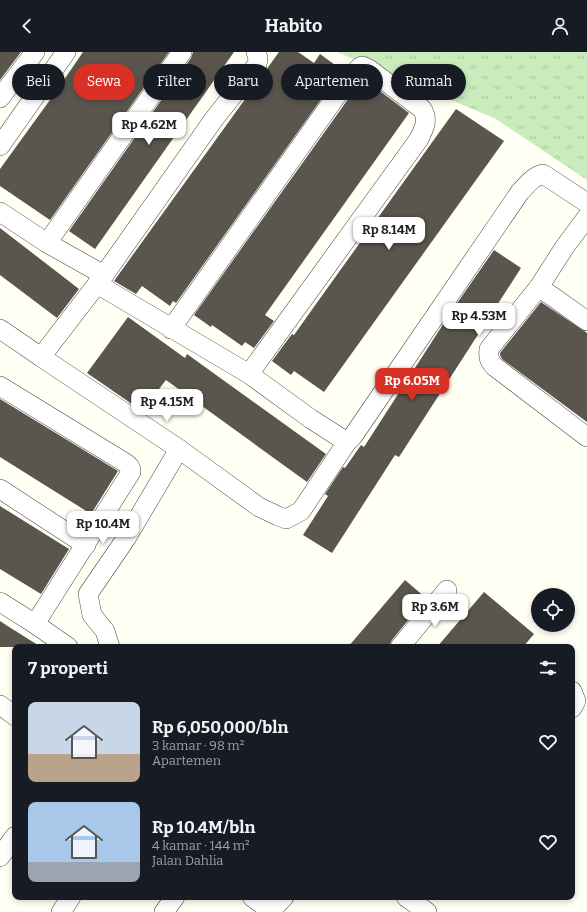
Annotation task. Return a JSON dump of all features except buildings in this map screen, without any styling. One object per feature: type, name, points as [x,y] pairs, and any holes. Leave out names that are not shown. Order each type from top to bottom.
[{"type":"street","points":[[2,91],[35,52]]},
{"type":"street","points":[[0,146],[66,52]]},
{"type":"street","points":[[47,243],[182,52]]},
{"type":"street","points":[[41,357],[101,279],[214,118],[257,65],[258,58],[256,52]]},
{"type":"street","points":[[171,329],[346,81],[360,67],[362,66],[369,68],[422,109],[426,115],[425,126],[419,139],[249,374]]},
{"type":"street","points":[[0,329],[179,450],[260,507],[286,519],[301,511],[520,192],[531,180],[538,175],[543,174],[587,202]]},
{"type":"street","points":[[0,212],[101,279],[171,329],[249,374],[347,442]]},
{"type":"street","points":[[587,217],[564,248],[539,287],[489,349],[489,359],[495,367],[587,437]]},
{"type":"street","points":[[539,287],[587,321]]},
{"type":"street","points":[[0,386],[131,467],[131,472],[35,624]]},
{"type":"street","points":[[109,644],[106,631],[92,615],[88,594],[127,537],[179,450]]},
{"type":"street","points":[[0,489],[86,545]]},
{"type":"street","points":[[402,644],[447,590]]},
{"type":"street","points":[[0,602],[64,644]]},
{"type":"street","points":[[0,856],[12,840]]},
{"type":"street","points":[[60,912],[69,900]]},
{"type":"street","points":[[164,912],[173,900]]},
{"type":"street","points":[[256,900],[271,912],[281,900]]},
{"type":"street","points":[[410,900],[427,912]]},
{"type":"green space","points":[[337,52],[587,52],[587,180],[496,119],[451,100],[466,100],[466,64],[391,64],[391,75],[383,71],[383,64],[365,64]]}]
